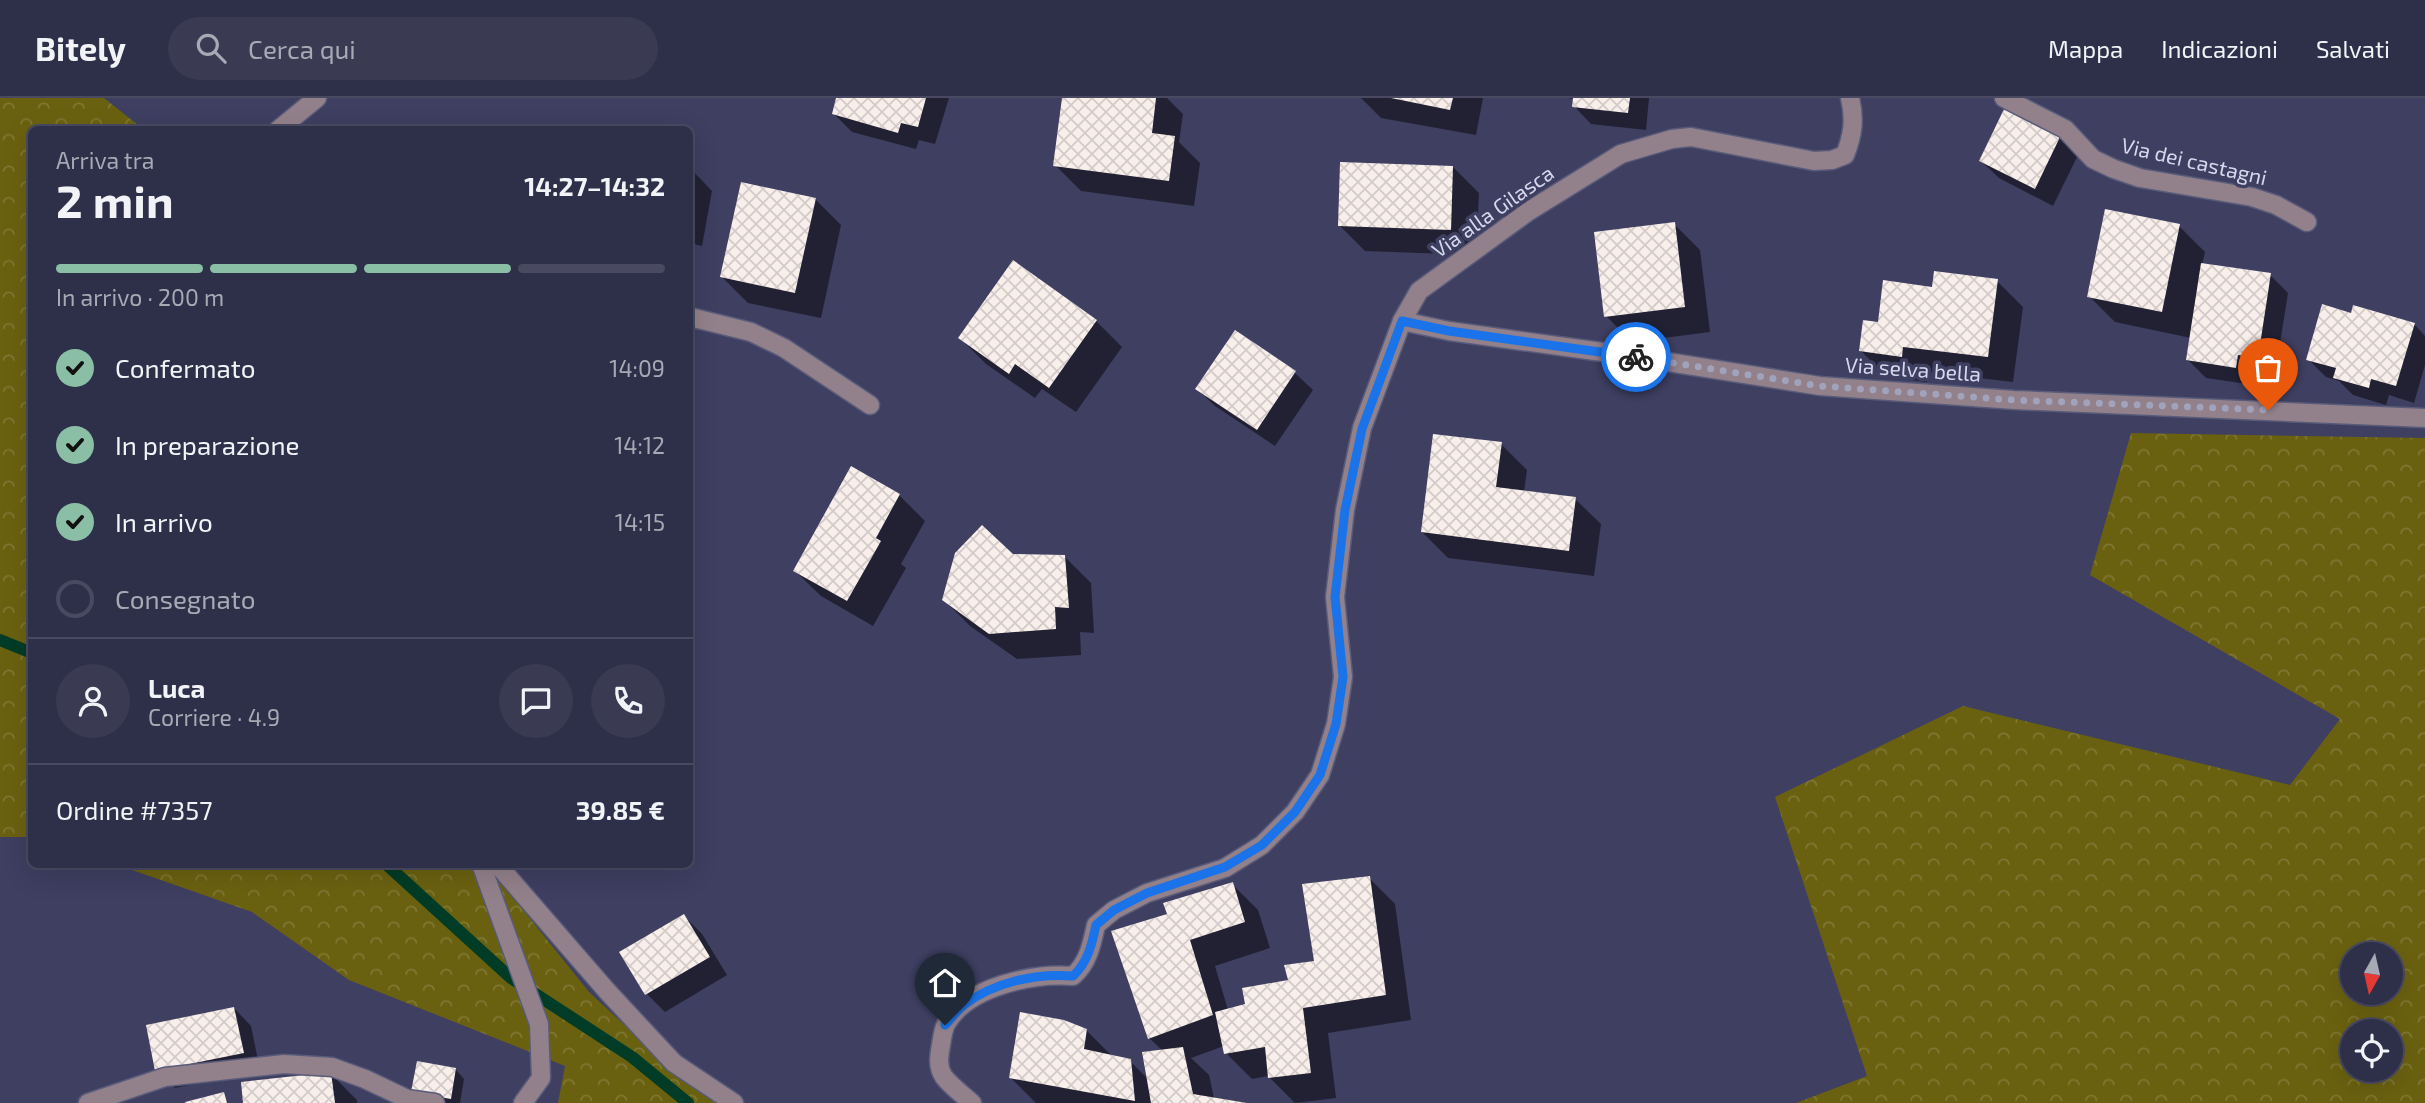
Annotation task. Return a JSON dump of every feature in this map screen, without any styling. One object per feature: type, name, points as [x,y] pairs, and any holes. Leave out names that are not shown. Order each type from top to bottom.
[{"type":"street","points":[[283,126],[317,98]]},
{"type":"street","name":"Via alla Gilasca","points":[[972,1103],[943,1076],[939,1063],[945,1025],[962,1006],[992,989],[1024,979],[1054,975],[1073,976],[1082,968],[1092,945],[1096,925],[1114,910],[1147,893],[1225,867],[1262,845],[1295,812],[1320,775],[1336,724],[1343,677],[1335,597],[1345,510],[1362,429],[1402,321],[1419,291],[1529,211],[1622,154],[1672,139],[1691,137],[1814,161],[1832,160],[1844,155],[1851,138],[1854,115],[1850,98]]},
{"type":"street","name":"Via dei castagni","points":[[2004,98],[2065,129],[2094,159],[2114,169],[2140,178],[2252,197],[2276,205],[2307,222]]},
{"type":"street","points":[[693,318],[751,332],[774,342],[870,405]]},
{"type":"street","name":"Via selva bella","points":[[1402,321],[1449,331],[1820,386],[2014,400],[2425,418]]},
{"type":"street","points":[[482,868],[539,1024],[541,1078],[523,1103]]},
{"type":"street","points":[[500,868],[607,991],[674,1063],[733,1103]]},
{"type":"street","points":[[88,1103],[165,1077],[284,1064],[332,1067],[407,1099],[435,1103]]},
{"type":"green space","points":[[0,98],[104,98],[139,126],[28,126],[28,837],[0,837]]},
{"type":"green space","points":[[2131,433],[2425,438],[2425,1103],[1796,1103],[1867,1076],[1775,797],[1963,706],[2290,785],[2340,719],[2090,575]]},
{"type":"green space","points":[[127,868],[502,868],[520,906],[589,992],[675,1072],[716,1103],[558,1103],[565,1066],[349,980],[252,912]]},
{"type":"building","points":[[836,98],[926,98],[918,127],[901,123],[898,133],[832,114]]},
{"type":"building","points":[[1062,98],[1156,98],[1152,133],[1175,136],[1169,181],[1053,166]]},
{"type":"building","points":[[1391,98],[1453,98],[1450,110]]},
{"type":"building","points":[[1573,98],[1630,98],[1628,113],[1572,107]]},
{"type":"building","points":[[2005,107],[2061,135],[2035,189],[1979,161]]},
{"type":"building","points":[[1340,162],[1453,166],[1451,230],[1338,226]]},
{"type":"building","points":[[741,182],[816,198],[795,293],[720,277]]},
{"type":"building","points":[[2105,209],[2180,224],[2162,312],[2087,297]]},
{"type":"building","points":[[1675,222],[1685,307],[1604,317],[1594,232]]},
{"type":"building","points":[[1013,260],[1097,320],[1049,388],[1015,364],[1009,374],[958,338]]},
{"type":"building","points":[[2201,263],[2271,273],[2258,358],[2238,355],[2236,368],[2186,360]]},
{"type":"building","points":[[1934,271],[1998,279],[1988,357],[1903,347],[1902,357],[1859,351],[1863,320],[1878,322],[1883,280],[1932,287]]},
{"type":"building","points":[[2322,304],[2351,313],[2353,305],[2415,323],[2396,386],[2371,379],[2369,388],[2333,378],[2336,368],[2306,360]]},
{"type":"building","points":[[1235,330],[1296,371],[1257,430],[1195,389]]},
{"type":"building","points":[[1433,434],[1502,442],[1496,487],[1576,497],[1569,551],[1421,532]]},
{"type":"building","points":[[851,466],[900,494],[876,538],[881,541],[847,601],[793,571]]},
{"type":"building","points":[[982,525],[1013,554],[1065,555],[1069,608],[1055,607],[1056,629],[989,634],[942,600],[955,553]]},
{"type":"building","points":[[1370,876],[1386,995],[1303,1008],[1311,1073],[1268,1078],[1265,1047],[1224,1054],[1215,1012],[1245,1004],[1242,988],[1288,980],[1284,965],[1314,961],[1302,884]]},
{"type":"building","points":[[1233,882],[1245,922],[1190,940],[1213,1015],[1148,1039],[1111,931],[1167,914],[1163,903]]},
{"type":"building","points":[[684,914],[710,957],[645,995],[619,952]]},
{"type":"building","points":[[234,1007],[244,1053],[155,1071],[146,1025]]},
{"type":"building","points":[[1020,1012],[1064,1020],[1087,1029],[1084,1049],[1131,1059],[1135,1101],[1009,1078]]},
{"type":"building","points":[[1183,1047],[1193,1094],[1247,1103],[1151,1103],[1142,1052]]},
{"type":"building","points":[[417,1061],[456,1068],[451,1099],[411,1092]]},
{"type":"building","points":[[331,1072],[335,1103],[243,1103],[241,1082]]},
{"type":"building","points":[[224,1092],[227,1103],[185,1103],[185,1102]]},
{"type":"waterway","points":[[0,640],[28,651]]},
{"type":"waterway","points":[[390,868],[511,978],[632,1057],[688,1103]]},
{"type":"way so far","points":[[1636,357],[1820,386],[2014,400],[2268,410]]},
{"type":"route","points":[[945,1025],[962,1006],[992,989],[1024,979],[1054,975],[1073,976],[1082,968],[1092,945],[1096,925],[1114,910],[1147,893],[1225,867],[1262,845],[1295,812],[1320,775],[1336,724],[1343,677],[1335,597],[1345,510],[1362,429],[1402,321],[1449,331],[1636,357]]}]
